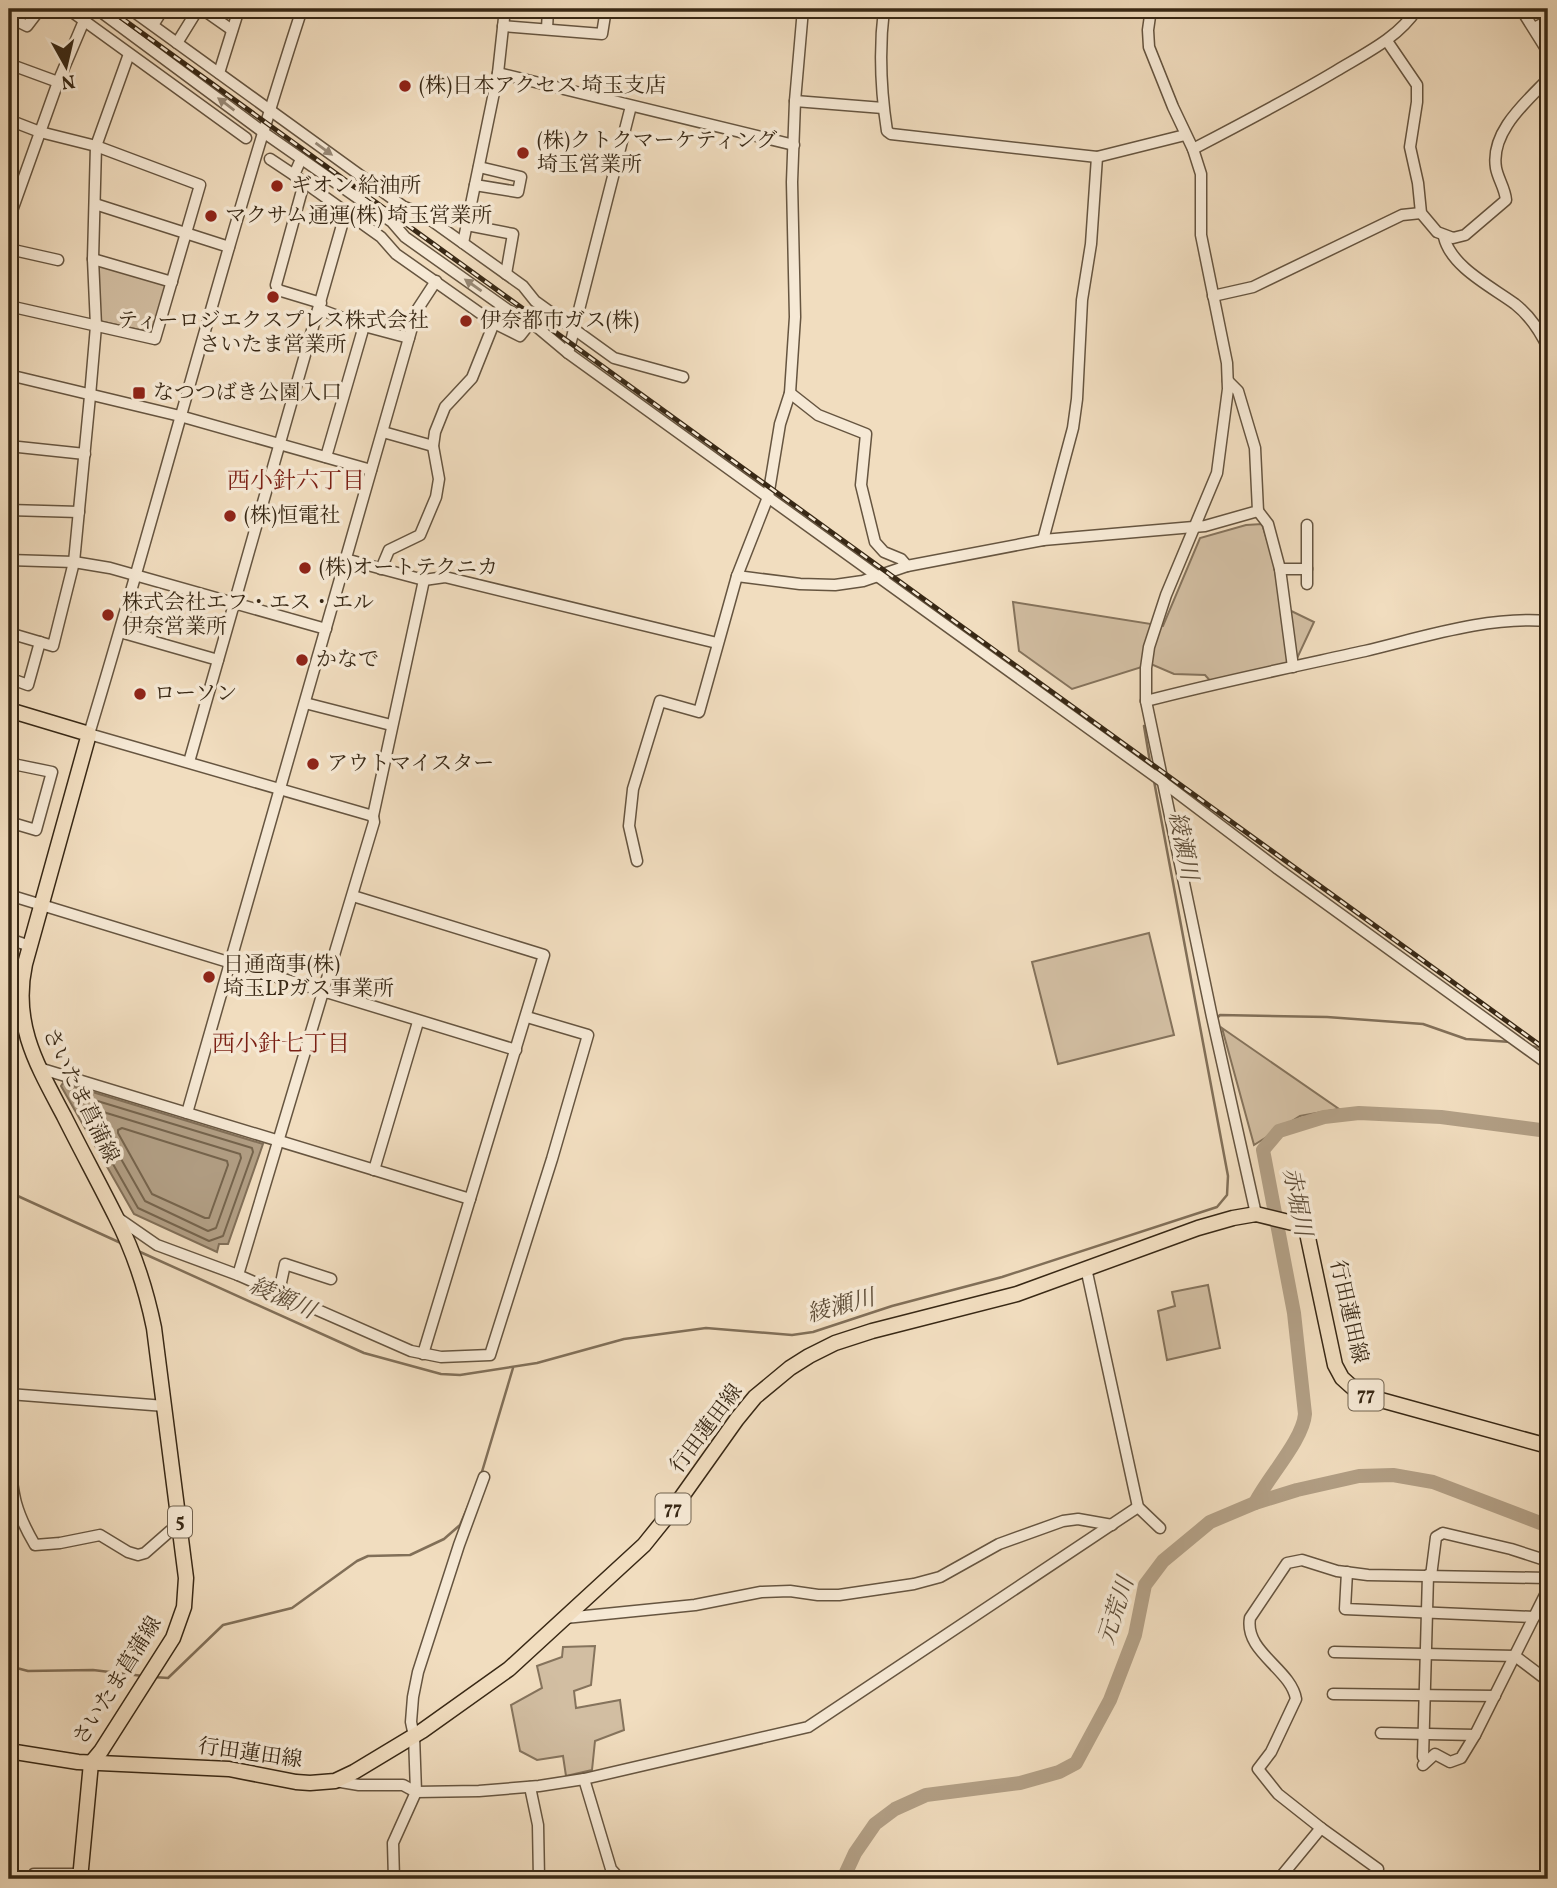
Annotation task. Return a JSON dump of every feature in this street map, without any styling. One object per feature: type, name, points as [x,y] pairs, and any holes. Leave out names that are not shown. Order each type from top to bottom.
[{"type":"main road","points":[[9,710],[89,734]]},
{"type":"main road","name":"さいたま菖蒲線","points":[[80,1877],[91,1763],[173,1638],[184,1607],[186,1578],[150,1307],[119,1222],[39,1069],[28,1043],[22,1018],[22,979],[89,734]]},
{"type":"main road","name":"行田蓮田線","points":[[9,1751],[91,1763],[229,1769],[310,1783],[334,1780],[354,1772],[414,1736],[509,1669],[644,1545],[755,1397],[790,1368],[835,1343],[1017,1294],[1198,1228],[1259,1215],[1301,1225],[1310,1240],[1335,1365],[1342,1378],[1352,1387],[1383,1401],[1548,1446]]},
{"type":"street","points":[[9,17],[27,26],[40,9]]},
{"type":"street","points":[[68,9],[246,138]]},
{"type":"street","points":[[9,219],[58,82],[89,9]]},
{"type":"street","points":[[97,9],[263,132],[392,222],[405,237],[508,310],[531,322],[568,353],[1163,782],[1278,869],[1548,1064]]},
{"type":"street","points":[[130,9],[404,207],[421,213],[523,286],[535,301],[614,358],[683,377]]},
{"type":"street","points":[[153,25],[163,9]]},
{"type":"street","points":[[177,43],[200,9],[232,30]]},
{"type":"street","points":[[219,73],[239,9]]},
{"type":"street","points":[[302,9],[269,109],[89,734],[373,816]]},
{"type":"street","points":[[463,243],[498,73],[505,9]]},
{"type":"street","points":[[547,29],[548,9]]},
{"type":"street","points":[[503,26],[602,34],[604,9]]},
{"type":"street","points":[[636,861],[629,826],[633,789],[660,701],[699,712],[737,576],[768,497],[780,424],[790,393],[795,317],[792,182],[795,101],[803,9]]},
{"type":"street","points":[[884,9],[881,29],[883,108],[887,131],[891,134],[1097,157],[1185,135]]},
{"type":"street","points":[[1151,9],[1149,47],[1201,174],[1201,235],[1227,363],[1228,381],[1217,473],[1166,595],[1153,634],[1146,668],[1146,701],[1215,1031],[1259,1215]]},
{"type":"street","points":[[1193,149],[1286,100],[1387,41],[1408,23],[1418,9]]},
{"type":"street","points":[[1521,9],[1548,52]]},
{"type":"street","points":[[1534,28],[1548,21]]},
{"type":"street","points":[[115,44],[124,29]]},
{"type":"street","points":[[1387,41],[1417,85],[1417,102],[1409,147],[1418,183],[1421,213],[1479,281],[1518,306],[1541,334],[1548,348]]},
{"type":"street","points":[[9,633],[53,646],[74,562],[96,326],[93,259],[96,146],[129,54]]},
{"type":"street","points":[[9,64],[58,82]]},
{"type":"street","points":[[498,73],[794,145]]},
{"type":"street","points":[[1444,237],[1465,235],[1506,200],[1496,168],[1496,149],[1500,137],[1521,107],[1548,79]]},
{"type":"street","points":[[795,101],[883,108]]},
{"type":"street","points":[[568,353],[631,106]]},
{"type":"street","points":[[9,120],[40,132],[96,146],[200,185],[155,339],[9,306]]},
{"type":"street","points":[[1043,540],[1073,428],[1082,300],[1091,244],[1097,157]]},
{"type":"street","points":[[270,159],[346,211],[381,237],[396,254],[494,323],[520,335],[531,322]]},
{"type":"street","points":[[294,175],[301,159]]},
{"type":"street","points":[[475,185],[518,192],[521,177],[479,167]]},
{"type":"street","points":[[304,183],[276,285],[278,290],[364,326],[409,338]]},
{"type":"street","points":[[95,204],[229,247]]},
{"type":"street","points":[[189,762],[346,211]]},
{"type":"street","points":[[1213,296],[1253,286],[1402,215],[1421,213]]},
{"type":"street","points":[[467,225],[513,234],[506,274]]},
{"type":"street","points":[[9,249],[58,260]]},
{"type":"street","points":[[93,259],[172,282]]},
{"type":"street","points":[[187,1113],[417,310],[436,281]]},
{"type":"street","points":[[381,569],[389,550],[420,535],[436,498],[439,480],[433,446],[435,432],[445,407],[472,378],[494,323]]},
{"type":"street","points":[[326,457],[364,326]]},
{"type":"street","points":[[9,375],[180,416],[371,470]]},
{"type":"street","points":[[1228,381],[1238,391],[1255,448],[1258,511],[1268,524],[1280,569],[1293,667]]},
{"type":"street","points":[[790,393],[818,415],[866,434],[861,485],[875,542],[884,552],[901,559],[907,566]]},
{"type":"street","points":[[383,432],[433,446]]},
{"type":"street","points":[[9,446],[85,454]]},
{"type":"street","points":[[9,510],[79,512]]},
{"type":"street","points":[[737,576],[800,584],[835,585],[878,576],[907,566],[1043,540],[1196,527],[1258,511]]},
{"type":"street","points":[[1307,525],[1307,584]]},
{"type":"street","points":[[345,559],[424,580],[445,577],[718,643]]},
{"type":"street","points":[[9,561],[74,562],[137,574],[326,629]]},
{"type":"street","points":[[1280,569],[1307,569]]},
{"type":"street","points":[[238,1275],[374,822],[391,724],[424,580]]},
{"type":"street","points":[[1146,701],[1501,622],[1548,621]]},
{"type":"street","points":[[120,632],[218,660]]},
{"type":"street","points":[[9,678],[28,685],[40,642]]},
{"type":"street","points":[[305,703],[391,724]]},
{"type":"street","points":[[9,778],[11,764],[52,772],[36,830],[9,822]]},
{"type":"street","points":[[9,895],[516,1051]]},
{"type":"street","points":[[353,896],[544,955],[423,1354]]},
{"type":"street","points":[[9,939],[30,946]]},
{"type":"street","points":[[119,1222],[157,1245],[279,1292],[411,1351],[464,1357],[489,1355],[552,1159],[588,1035],[527,1017]]},
{"type":"street","points":[[9,1028],[22,1018]]},
{"type":"street","points":[[374,1170],[418,1021]]},
{"type":"street","points":[[39,1069],[470,1199]]},
{"type":"street","points":[[279,1292],[285,1265],[331,1279]]},
{"type":"street","points":[[1086,1268],[1138,1507],[1160,1528]]},
{"type":"street","points":[[9,1394],[164,1406]]},
{"type":"street","points":[[9,1457],[9,1475],[16,1508],[35,1545],[100,1535],[138,1555],[145,1553],[170,1531],[181,1529]]},
{"type":"street","points":[[394,1879],[393,1843],[416,1792],[412,1697],[459,1545],[484,1477]]},
{"type":"street","points":[[334,1780],[359,1785],[402,1785],[416,1792],[530,1787],[584,1779],[808,1727],[1138,1507]]},
{"type":"street","points":[[565,1618],[695,1605],[761,1592],[790,1591],[839,1595],[914,1584],[940,1577],[999,1544],[1063,1521],[1078,1519],[1112,1525]]},
{"type":"street","points":[[1548,1561],[1443,1533],[1436,1537],[1427,1612],[1423,1761],[1434,1754],[1450,1762],[1461,1758],[1548,1589]]},
{"type":"street","points":[[1371,1879],[1378,1868],[1278,1794],[1258,1772],[1258,1767],[1271,1752],[1296,1699],[1288,1683],[1253,1638],[1250,1618],[1287,1563],[1302,1560],[1368,1575],[1548,1578]]},
{"type":"street","points":[[1347,1572],[1345,1609],[1534,1617]]},
{"type":"street","points":[[1334,1652],[1515,1656],[1548,1681]]},
{"type":"street","points":[[1333,1694],[1494,1696]]},
{"type":"street","points":[[1381,1733],[1475,1735]]},
{"type":"street","points":[[584,1779],[611,1869],[620,1879]]},
{"type":"street","points":[[530,1787],[538,1825],[539,1879]]},
{"type":"street","points":[[1279,1879],[1321,1828]]},
{"type":"street","points":[[33,1879],[34,1874],[80,1877]]},
{"type":"shaded area","points":[[101,264],[165,283],[167,288],[154,333],[99,321]]},
{"type":"shaded area","points":[[1262,524],[1273,559],[1281,606],[1314,622],[1293,667],[1213,684],[1205,675],[1174,674],[1151,664],[1072,689],[1019,651],[1013,602],[1163,626],[1200,538],[1246,525]]},
{"type":"shaded area","points":[[1149,933],[1174,1035],[1058,1064],[1032,962]]},
{"type":"shaded area","points":[[1222,1028],[1339,1109],[1300,1116],[1254,1145]]},
{"type":"shaded area","points":[[1208,1285],[1220,1348],[1167,1360],[1158,1311],[1175,1306],[1172,1292]]},
{"type":"shaded area","points":[[595,1646],[591,1685],[574,1691],[576,1708],[620,1700],[624,1730],[595,1741],[592,1770],[566,1776],[563,1756],[537,1760],[520,1751],[511,1705],[542,1688],[537,1666],[562,1657],[563,1647]]},
{"type":"water","points":[[63,1083],[263,1144],[228,1244],[219,1244],[217,1252],[134,1214],[61,1086]]},
{"type":"waterway","name":"綾瀬川","points":[[1144,726],[1151,768]]},
{"type":"waterway","name":"綾瀬川","points":[[138,1251],[364,1353],[441,1374],[460,1375],[537,1363],[624,1339],[706,1328],[792,1335],[813,1332],[892,1306],[1002,1277],[1217,1207],[1227,1195],[1228,1176],[1154,781]]},
{"type":"waterway","points":[[1217,1018],[1220,1015],[1327,1017],[1423,1024],[1466,1039],[1511,1042]]},
{"type":"waterway","points":[[1531,1046],[1548,1049]]},
{"type":"waterway","name":"赤堀川","points":[[1255,1503],[1292,1447],[1305,1414],[1294,1313],[1263,1150],[1279,1131],[1324,1117],[1359,1113],[1441,1117],[1548,1131]]},
{"type":"waterway","name":"綾瀬川","points":[[9,1192],[123,1244]]},
{"type":"waterway","points":[[481,1475],[513,1368]]},
{"type":"waterway","name":"元荒川","points":[[843,1879],[855,1853],[875,1824],[895,1809],[926,1795],[1020,1783],[1059,1772],[1076,1763],[1110,1700],[1135,1635],[1145,1585],[1163,1561],[1210,1522],[1255,1503],[1297,1490],[1359,1476],[1393,1475],[1433,1482],[1548,1526]]},
{"type":"waterway","points":[[153,1677],[168,1678],[223,1625],[292,1608],[357,1561],[368,1556],[410,1555],[444,1539],[460,1525],[469,1504]]},
{"type":"waterway","points":[[9,1666],[28,1671],[93,1670],[143,1676]]},
{"type":"railway","points":[[109,9],[1548,1051]]},
{"type":"place","name":"(株)日本アクセス 埼玉支店","points":[[405,86]]},
{"type":"place","name":"(株)クトクマーケティング 埼玉営業所","points":[[523,153]]},
{"type":"place","name":"ギオン 給油所","points":[[277,186]]},
{"type":"place","name":"マクサム通運(株) 埼玉営業所","points":[[211,216]]},
{"type":"place","name":"ティーロジエクスプレス株式会社 さいたま営業所","points":[[273,297]]},
{"type":"place","name":"伊奈都市ガス(株)","points":[[466,321]]},
{"type":"place","name":"なつつばき公園入口","points":[[139,393]]},
{"type":"place","name":"(株)恒電社","points":[[230,516]]},
{"type":"place","name":"(株)オートテクニカ","points":[[305,568]]},
{"type":"place","name":"株式会社エフ・エス・エル 伊奈営業所","points":[[108,615]]},
{"type":"place","name":"かなで","points":[[302,660]]},
{"type":"place","name":"ローソン","points":[[140,694]]},
{"type":"place","name":"アウトマイスター","points":[[313,764]]},
{"type":"place","name":"日通商事(株) 埼玉LPガス事業所","points":[[209,977]]},
{"type":"district","name":"西小針六丁目","points":[[296,482]]},
{"type":"district","name":"西小針七丁目","points":[[281,1045]]}]
